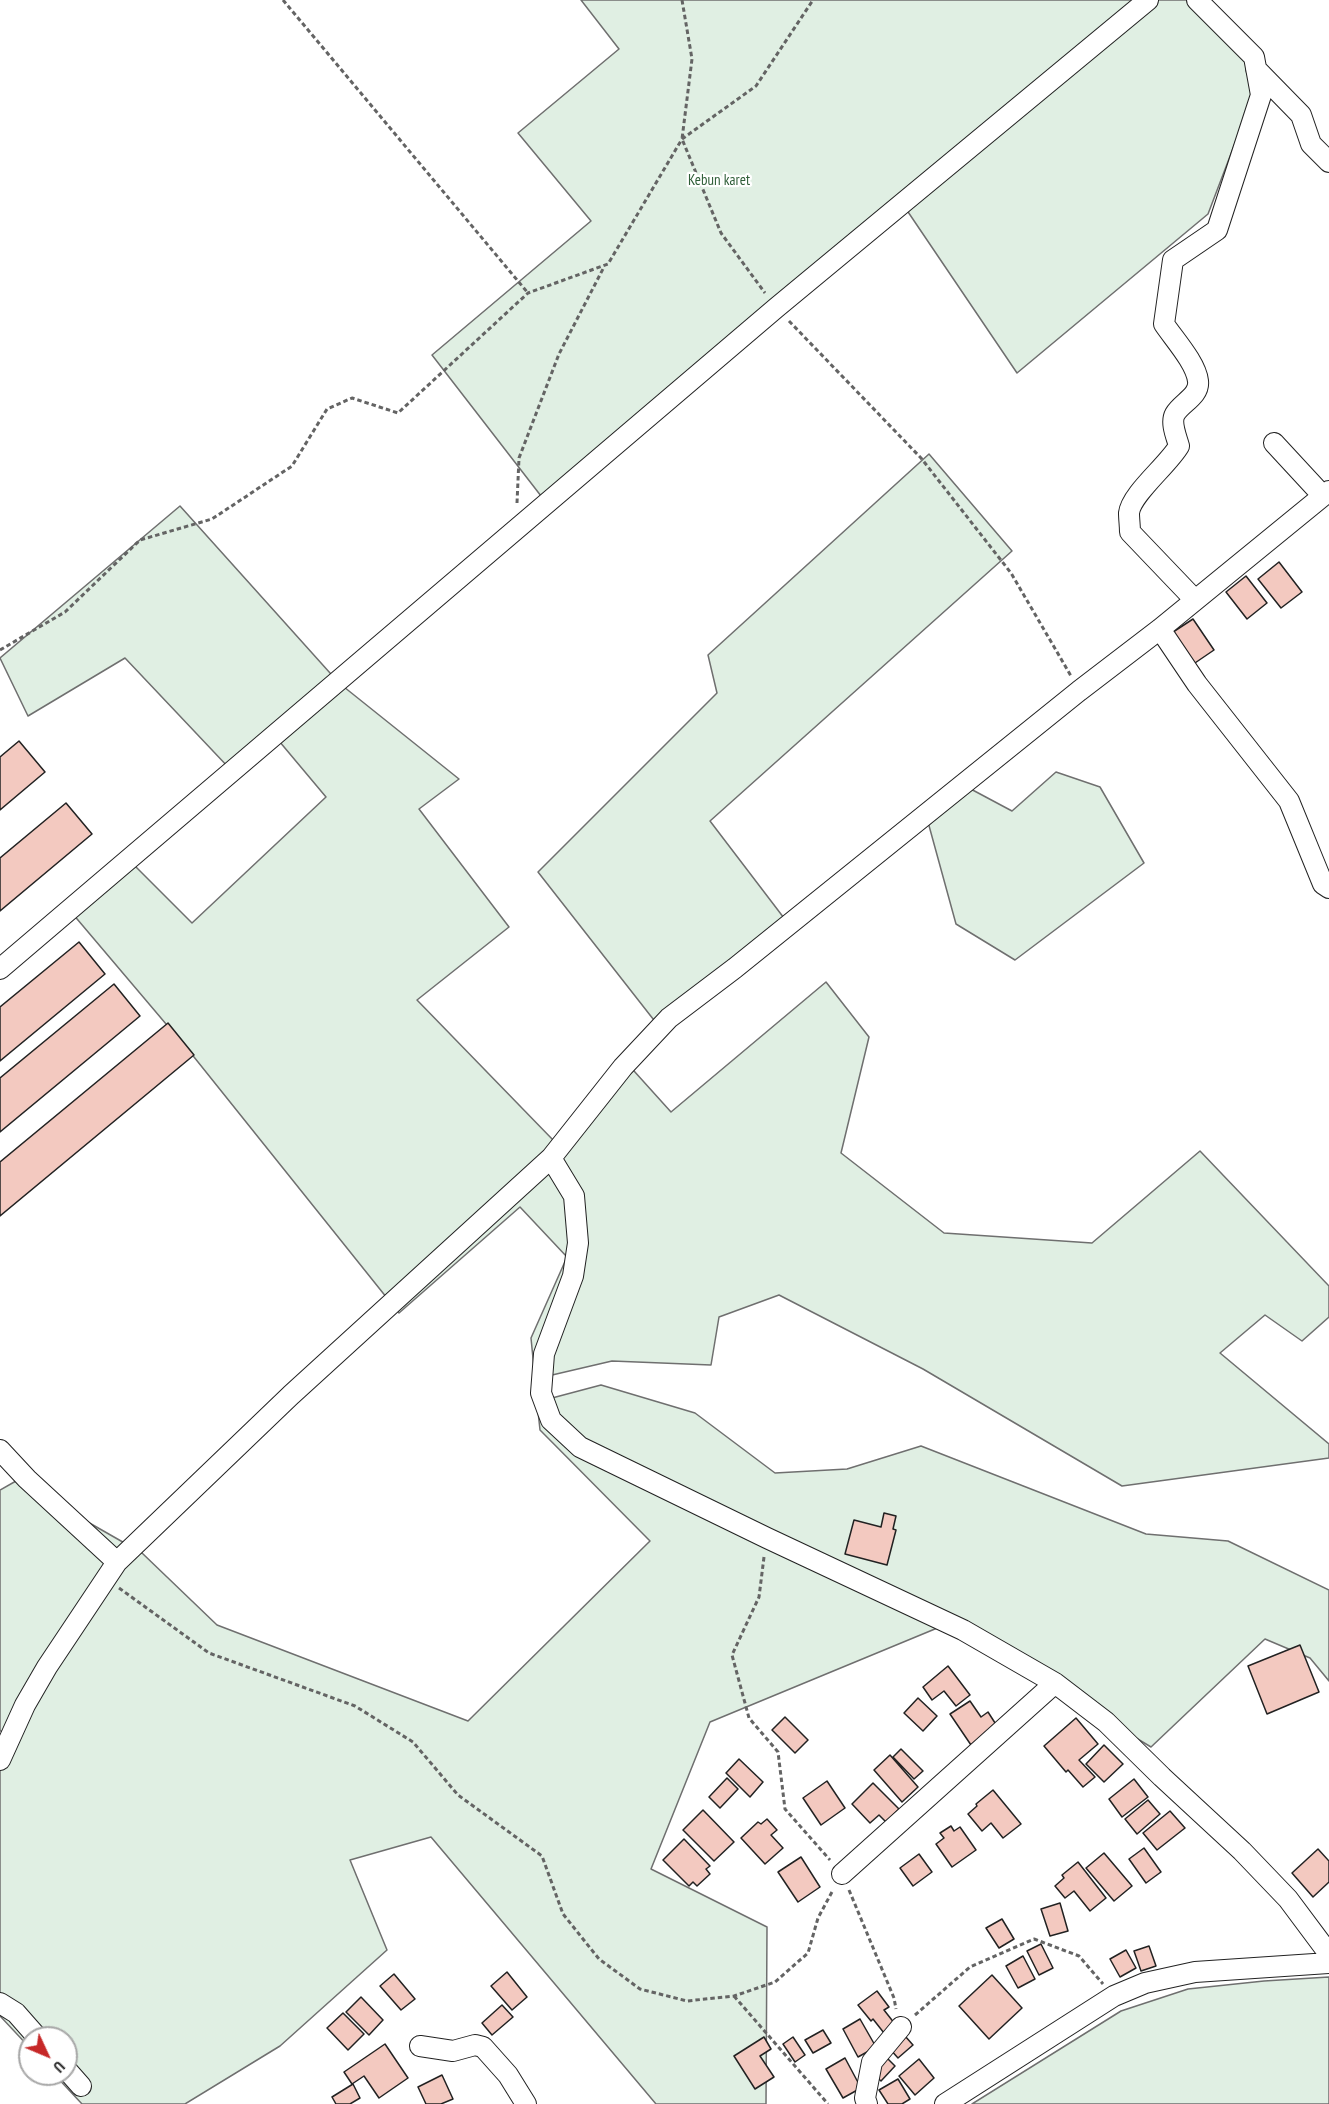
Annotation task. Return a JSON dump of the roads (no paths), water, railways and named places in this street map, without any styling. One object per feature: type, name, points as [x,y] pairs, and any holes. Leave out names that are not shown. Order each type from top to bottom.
[{"type":"street","points":[[0,969],[776,308],[1148,0]]},
{"type":"street","points":[[1195,600],[1130,532],[1129,511],[1136,498],[1174,455],[1179,446],[1173,422],[1174,414],[1196,392],[1199,384],[1196,371],[1164,324],[1173,260],[1217,230],[1261,94],[1254,57],[1197,0]]},
{"type":"street","points":[[1256,69],[1301,115],[1311,144],[1329,162]]},
{"type":"street","points":[[0,1760],[47,1667],[117,1562],[291,1395],[551,1158],[623,1066],[669,1018],[735,968],[1079,691],[1160,630],[1326,493],[1274,443]]},
{"type":"street","points":[[1160,630],[1197,684],[1289,801],[1323,884],[1329,888]]},
{"type":"street","points":[[551,1158],[573,1196],[578,1243],[573,1276],[544,1354],[541,1393],[551,1420],[580,1447],[963,1630],[1055,1683],[1106,1722],[1242,1851],[1288,1899],[1329,1954]]},
{"type":"street","points":[[0,1450],[27,1479],[117,1562]]},
{"type":"street","points":[[842,1874],[1055,1683]]},
{"type":"street","points":[[945,2104],[1114,1996],[1145,1983],[1195,1972],[1329,1963]]},
{"type":"street","points":[[0,2003],[16,2013],[27,2026]]},
{"type":"street","points":[[867,2104],[865,2098],[872,2062],[901,2027]]},
{"type":"street","points":[[420,2046],[453,2051],[475,2045],[483,2047],[508,2075],[526,2104]]},
{"type":"street","points":[[78,2083],[81,2086]]},
{"type":"park label","name":"Kebun karet","points":[[719,181]]}]
